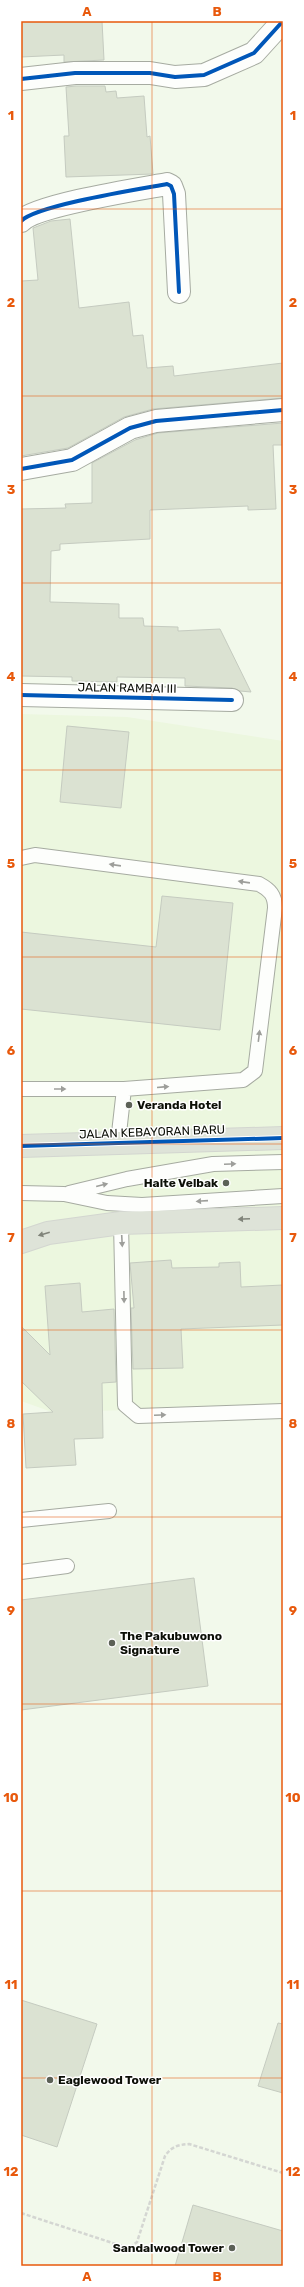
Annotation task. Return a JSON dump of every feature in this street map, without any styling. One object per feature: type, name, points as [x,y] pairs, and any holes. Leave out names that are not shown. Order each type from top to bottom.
[{"type":"main road","name":"JALAN KEBAYORAN BARU","points":[[21,1146],[283,1138]]},
{"type":"main road","points":[[21,1242],[48,1233],[121,1223],[283,1218]]},
{"type":"street","points":[[21,80],[75,73],[150,73],[175,77],[204,75],[254,53],[283,21]]},
{"type":"street","points":[[21,221],[32,214],[105,195],[167,184],[171,186],[174,194],[179,292]]},
{"type":"street","points":[[21,470],[72,460],[130,428],[156,421],[283,410]]},
{"type":"street","name":"JALAN RAMBAI III","points":[[21,695],[232,700]]},
{"type":"lane","points":[[21,858],[35,855],[260,884],[270,890],[275,900],[255,1071],[250,1076],[243,1080],[124,1089],[21,1089]]},
{"type":"lane","points":[[118,1142],[124,1089]]},
{"type":"lane","points":[[64,1194],[127,1179],[213,1164],[283,1162]]},
{"type":"lane","points":[[21,1193],[64,1194],[108,1203],[142,1205],[283,1196]]},
{"type":"lane","points":[[121,1223],[125,1405],[138,1416],[283,1412]]},
{"type":"lane","points":[[21,1520],[109,1511]]},
{"type":"lane","points":[[21,1572],[67,1566]]},
{"type":"path","points":[[21,2213],[125,2247],[132,2246],[137,2242],[166,2156],[170,2149],[178,2144],[189,2144],[283,2173]]},
{"type":"shaded area","points":[[21,714],[127,717],[283,741],[283,1406],[52,1412],[21,1401]]},
{"type":"building","points":[[21,21],[102,21],[104,60],[64,62],[64,55],[21,57]]},
{"type":"building","points":[[105,86],[106,92],[116,91],[117,98],[144,96],[147,137],[150,136],[153,174],[66,177],[64,136],[69,136],[66,87]]},
{"type":"building","points":[[70,219],[79,308],[129,302],[133,336],[143,335],[147,368],[173,366],[174,376],[283,363],[283,398],[153,409],[124,417],[68,448],[21,456],[21,281],[38,280],[33,228],[51,221]]},
{"type":"building","points":[[283,423],[283,445],[273,445],[276,509],[248,510],[248,506],[150,510],[150,539],[60,544],[60,550],[51,551],[50,602],[119,604],[119,618],[143,618],[144,626],[178,627],[178,631],[220,629],[251,692],[240,691],[232,688],[185,686],[185,678],[117,677],[117,682],[72,681],[72,677],[21,676],[21,509],[66,508],[65,504],[92,503],[92,463],[135,440],[158,433]]},
{"type":"building","points":[[67,726],[129,732],[121,808],[60,802]]},
{"type":"building","points":[[162,896],[233,903],[220,1030],[21,1009],[21,932],[156,947]]},
{"type":"building","points":[[171,1260],[172,1268],[219,1267],[219,1263],[240,1262],[241,1287],[283,1285],[283,1325],[181,1329],[183,1368],[133,1369],[131,1308],[134,1308],[130,1263]]},
{"type":"building","points":[[80,1283],[82,1312],[114,1309],[116,1382],[102,1383],[103,1438],[74,1439],[76,1465],[26,1468],[23,1414],[53,1412],[21,1381],[21,1326],[50,1355],[45,1286]]},
{"type":"building","name":"The Pakubuwono Signature","points":[[194,1578],[208,1686],[21,1710],[21,1600]]},
{"type":"building","name":"Eaglewood Tower","points":[[21,2000],[97,2024],[57,2147],[21,2135]]},
{"type":"building","points":[[278,2023],[283,2024],[283,2093],[258,2086]]},
{"type":"building","name":"Sandalwood Tower","points":[[193,2205],[283,2231],[283,2266],[175,2266]]},
{"type":"cycle path","points":[[21,79],[75,73],[150,73],[175,77],[204,75],[254,53],[283,21]]},
{"type":"cycle path","points":[[21,221],[31,215],[47,209],[90,198],[167,184],[171,186],[174,194],[179,292]]},
{"type":"cycle path","points":[[21,469],[72,460],[130,428],[156,421],[283,410]]},
{"type":"cycle path","points":[[21,695],[232,700]]},
{"type":"cycle path","points":[[21,1146],[283,1138]]},
{"type":"place","name":"Veranda Hotel","points":[[129,1105]]},
{"type":"place","name":"Halte Velbak","points":[[226,1183]]},
{"type":"place","name":"The Pakubuwono Signature","points":[[112,1643]]},
{"type":"place","name":"Eaglewood Tower","points":[[50,2080]]},
{"type":"place","name":"Sandalwood Tower","points":[[232,2248]]}]
